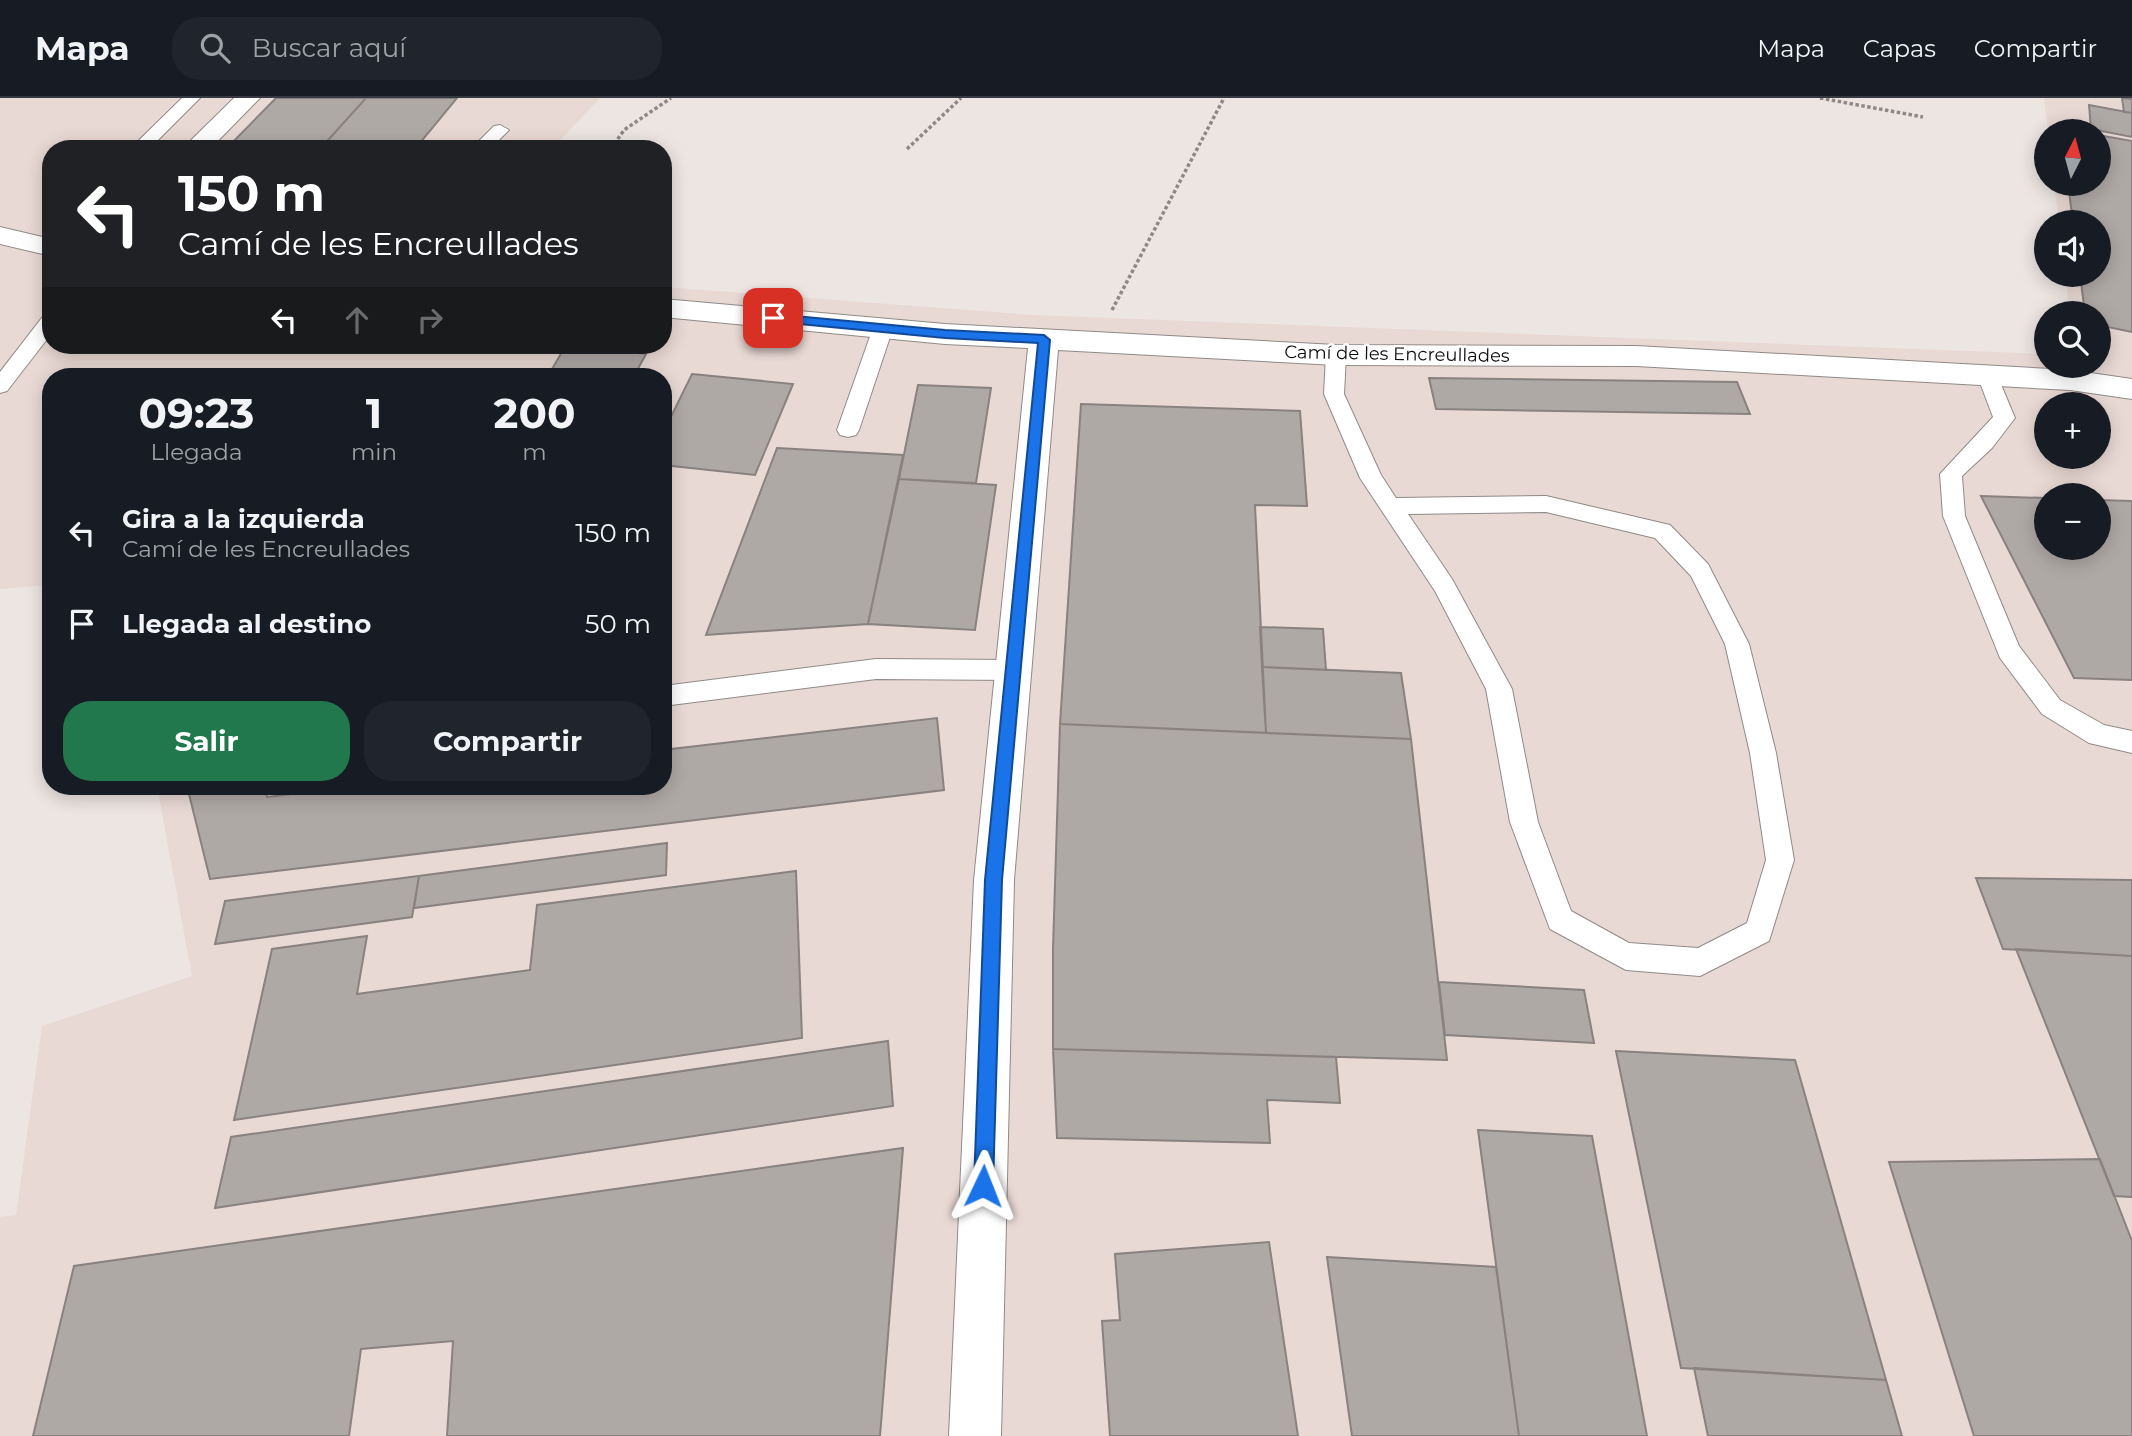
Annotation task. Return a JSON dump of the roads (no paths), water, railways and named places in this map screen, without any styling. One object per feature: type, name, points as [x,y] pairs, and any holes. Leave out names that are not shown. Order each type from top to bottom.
[{"type":"street","points":[[204,140],[247,98]]},
{"type":"street","points":[[4,238],[42,246]]},
{"type":"street","name":"Camí de les Encreullades","points":[[672,309],[1044,340],[1336,355],[1636,356],[1987,374],[2070,380],[2132,389]]},
{"type":"street","points":[[975,1436],[994,880],[1044,340]]},
{"type":"lane","points":[[148,140],[192,98]]},
{"type":"lane","points":[[489,140],[500,130]]},
{"type":"lane","points":[[848,430],[883,328]]},
{"type":"lane","points":[[0,386],[42,332]]},
{"type":"lane","points":[[1336,355],[1334,394],[1371,478],[1390,506],[1444,585],[1499,689],[1524,822],[1560,920],[1626,956],[1700,961],[1759,932],[1780,860],[1763,753],[1737,645],[1700,570],[1662,531],[1546,504],[1390,506]]},
{"type":"lane","points":[[1987,374],[2004,418],[1984,443],[1951,474],[1954,516],[2009,651],[2051,707],[2098,735],[2132,742]]},
{"type":"lane","points":[[672,695],[876,669],[1013,670]]}]
